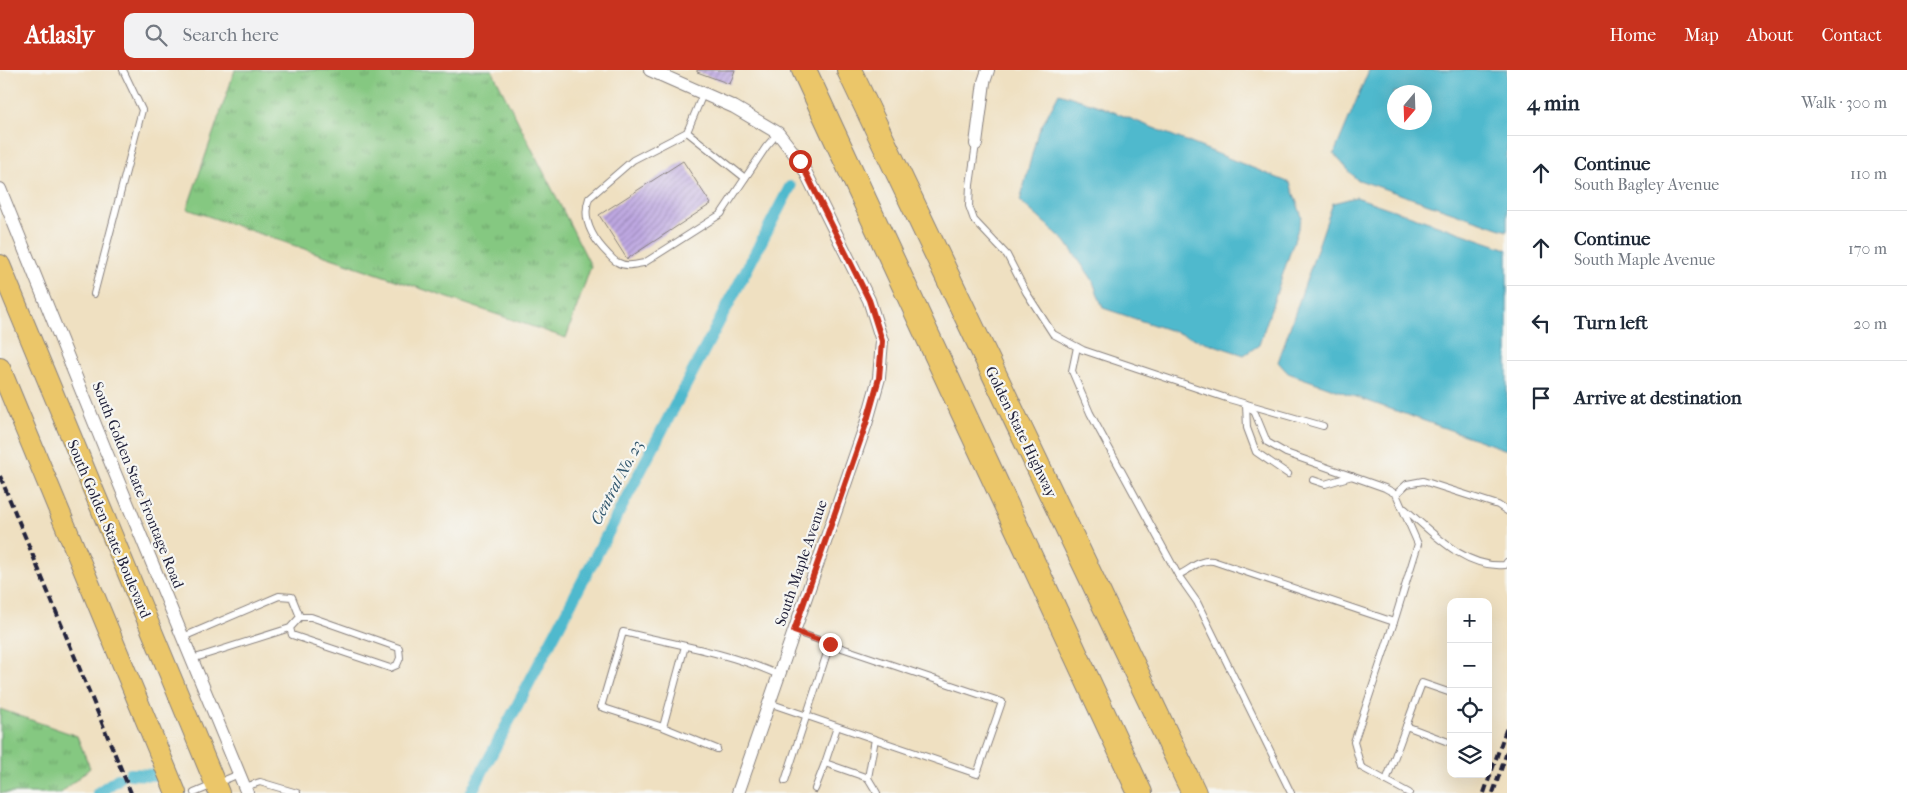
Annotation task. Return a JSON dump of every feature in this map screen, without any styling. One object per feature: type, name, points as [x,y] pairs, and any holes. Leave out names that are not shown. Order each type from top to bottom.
[{"type":"highway","points":[[804,70],[1140,793]]},
{"type":"highway","name":"Golden State Highway","points":[[849,70],[1194,793]]},
{"type":"main road","name":"South Golden State Boulevard","points":[[0,265],[217,788]]},
{"type":"main road","points":[[0,368],[176,793]]},
{"type":"street","points":[[650,70],[734,107],[778,133]]},
{"type":"street","points":[[976,144],[984,82],[988,70]]},
{"type":"street","name":"South Maple Avenue","points":[[738,793],[866,424],[879,378],[882,341],[869,300],[800,161],[778,133]]},
{"type":"street","name":"South Golden State Frontage Road","points":[[0,189],[246,790]]},
{"type":"lane","points":[[94,294],[142,110],[123,70]]},
{"type":"lane","points":[[703,94],[687,132],[633,160],[589,198],[586,207],[586,220],[592,234],[616,262],[629,266],[644,264],[721,214],[766,147],[778,133]]},
{"type":"lane","points":[[687,132],[745,178]]},
{"type":"lane","points":[[976,144],[969,206],[974,220],[1007,255],[1026,292],[1053,334],[1077,347],[1246,404],[1323,426]]},
{"type":"lane","points":[[1077,347],[1072,370],[1090,413],[1178,575],[1196,602],[1291,793]]},
{"type":"lane","points":[[1246,404],[1247,428],[1256,452],[1288,474]]},
{"type":"lane","points":[[1246,404],[1255,413],[1267,442],[1286,453],[1385,488],[1396,494],[1404,508],[1418,544],[1354,742],[1361,767],[1409,793]]},
{"type":"lane","points":[[1313,480],[1325,484],[1352,476]]},
{"type":"lane","points":[[1396,494],[1407,484],[1423,481],[1498,505],[1507,511]]},
{"type":"lane","points":[[1404,508],[1452,549],[1471,559],[1484,565],[1494,566],[1505,565],[1507,562]]},
{"type":"lane","points":[[1178,575],[1200,561],[1213,561],[1394,622]]},
{"type":"lane","points":[[183,637],[279,596],[292,597],[300,617]]},
{"type":"lane","points":[[192,659],[290,628],[300,617],[311,617],[399,648],[400,658],[398,665],[390,668],[300,638],[292,634],[290,628]]},
{"type":"lane","points":[[769,703],[977,774],[1002,702],[794,631]]},
{"type":"lane","points":[[717,750],[663,727],[601,707],[623,632],[726,657],[779,675]]},
{"type":"lane","points":[[785,781],[830,644]]},
{"type":"lane","points":[[663,727],[685,646]]},
{"type":"lane","points":[[1386,781],[1422,683],[1447,692]]},
{"type":"lane","points":[[1406,726],[1447,741]]},
{"type":"lane","points":[[815,789],[837,727]]},
{"type":"lane","points":[[874,739],[868,778],[877,793]]},
{"type":"lane","points":[[825,763],[868,778]]},
{"type":"lane","points":[[194,793],[217,788],[239,774]]},
{"type":"lane","points":[[246,790],[260,782],[296,793]]},
{"type":"green space","points":[[235,70],[492,70],[591,266],[566,338],[187,209]]},
{"type":"green space","points":[[0,709],[77,736],[90,768],[61,793],[0,793]]},
{"type":"water","points":[[1369,70],[1507,70],[1507,231],[1356,179],[1334,154]]},
{"type":"water","points":[[1059,93],[1099,106],[1290,183],[1302,217],[1259,345],[1244,355],[1103,308],[1092,279],[1065,241],[1020,201],[1037,135]]},
{"type":"water","points":[[1356,197],[1507,249],[1507,450],[1288,373],[1278,362],[1333,203]]},
{"type":"building","points":[[697,70],[735,70],[730,84],[697,72]]},
{"type":"building","points":[[683,161],[711,204],[627,259],[599,215]]},
{"type":"waterway","name":"Central No. 23","points":[[471,793],[790,187]]},
{"type":"waterway","name":"Central No. 23","points":[[130,774],[154,775]]},
{"type":"waterway","name":"Central No. 23","points":[[98,793],[118,779]]},
{"type":"railway","points":[[0,476],[131,793]]},
{"type":"railway","points":[[1484,793],[1507,727]]},
{"type":"railway","points":[[1493,793],[1507,752]]},
{"type":"route","points":[[800,161],[869,300],[882,341],[879,378],[866,424],[794,631],[830,644]]}]
